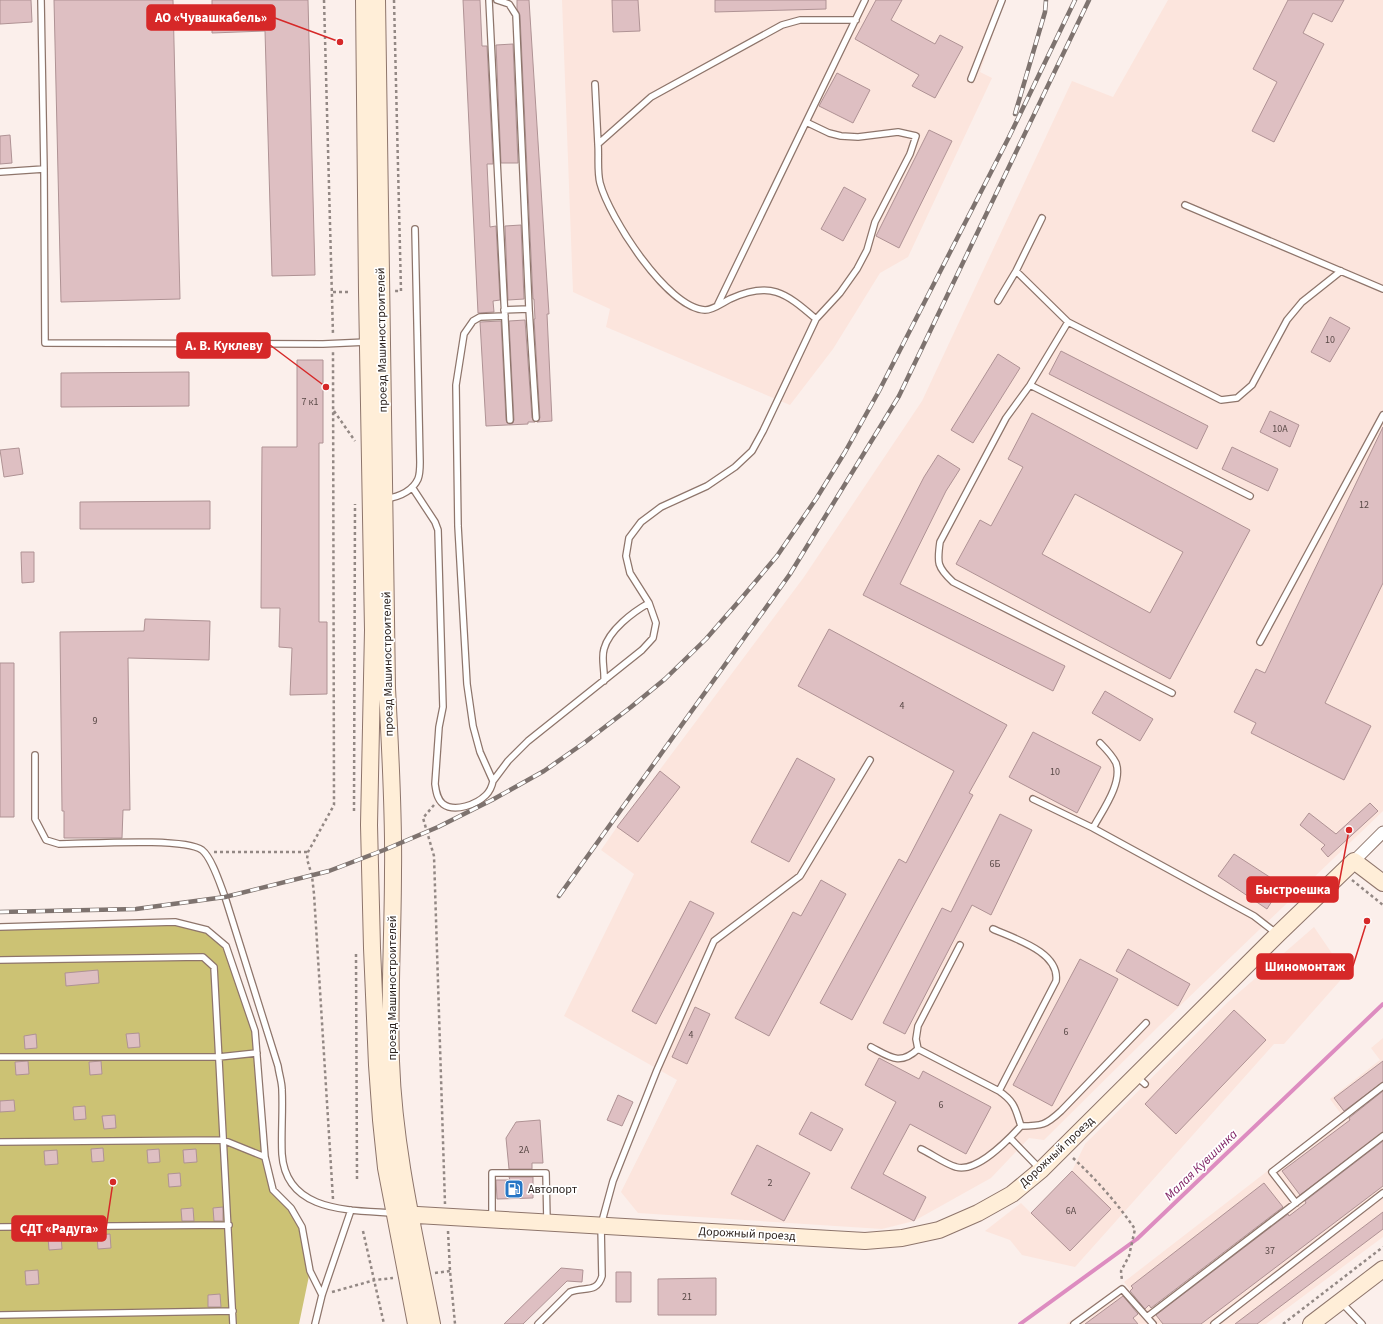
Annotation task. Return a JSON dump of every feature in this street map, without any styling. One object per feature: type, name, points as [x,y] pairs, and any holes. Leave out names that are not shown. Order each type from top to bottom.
[{"type":"main road","name":"проезд Машиностроителей","points":[[364,0],[375,341],[378,499],[392,794],[393,870],[390,1000],[391,1061],[402,1214],[416,1324]]},
{"type":"main road","name":"проезд Машиностроителей","points":[[375,341],[377,0]]},
{"type":"main road","name":"проезд Машиностроителей","points":[[378,499],[373,630],[369,826],[376,1057],[380,1120],[386,1168],[402,1214],[432,1324]]},
{"type":"main road","name":"Дорожный проезд","points":[[402,1214],[865,1241],[902,1238],[939,1230],[978,1213],[1012,1194],[1041,1170],[1140,1080],[1278,934],[1354,861]]},
{"type":"main road","points":[[1354,861],[1383,883]]},
{"type":"main road","points":[[1311,1324],[1383,1269]]},
{"type":"street","name":"Дорожный проезд","points":[[1354,861],[1383,832]]},
{"type":"lane","points":[[41,0],[45,343],[333,344],[375,341]]},
{"type":"lane","points":[[489,0],[510,420]]},
{"type":"lane","points":[[497,0],[509,4],[516,15],[529,309],[536,418]]},
{"type":"lane","points":[[718,304],[866,0]]},
{"type":"lane","points":[[971,79],[1002,0]]},
{"type":"lane","points":[[598,144],[651,97],[782,25],[800,20],[856,20]]},
{"type":"lane","points":[[595,84],[600,182],[605,197],[627,238],[657,278],[686,304],[704,310],[712,308],[738,295],[760,290],[778,292],[796,302],[816,319]]},
{"type":"lane","points":[[412,487],[435,522],[438,530],[443,707],[439,727],[435,784],[436,793],[444,805],[464,807],[486,796],[494,781],[508,761],[528,741],[642,650],[652,638],[656,623],[649,603],[630,573],[626,556],[629,538],[641,522],[661,507],[707,486],[735,467],[752,451],[816,319],[840,293],[857,269],[866,250],[875,222],[910,154],[916,136],[898,132],[858,137],[841,136],[806,122]]},
{"type":"lane","points":[[0,172],[44,169]]},
{"type":"lane","points":[[1185,205],[1383,289]]},
{"type":"lane","points":[[998,301],[1016,271],[1042,218]]},
{"type":"lane","points":[[378,499],[395,497],[403,494],[412,487],[418,478],[420,462],[416,229]]},
{"type":"lane","points":[[1016,271],[1068,322],[1221,400],[1237,398],[1252,385],[1287,320],[1302,302],[1341,271]]},
{"type":"lane","points":[[494,781],[480,752],[469,708],[458,526],[456,385],[464,334],[473,321],[480,318],[529,309]]},
{"type":"lane","points":[[1068,322],[1030,385],[1006,418],[940,542],[938,560],[942,572],[953,582],[1172,693]]},
{"type":"lane","points":[[1030,385],[1250,496]]},
{"type":"lane","points":[[1260,642],[1383,415]]},
{"type":"lane","points":[[604,681],[604,649],[610,636],[629,615],[649,603]]},
{"type":"lane","points":[[1093,828],[1116,786],[1118,774],[1116,764],[1110,753],[1100,743]]},
{"type":"lane","points":[[35,755],[35,819],[46,840],[59,844],[160,842],[197,847],[204,852],[217,874],[225,897],[278,1066],[282,1088],[282,1155],[289,1181],[300,1193],[314,1203],[351,1210],[402,1214]]},
{"type":"lane","points":[[538,1324],[570,1292],[577,1289],[596,1286],[600,1283],[602,1276],[601,1225],[613,1181],[658,1070],[714,941],[800,876],[870,760]]},
{"type":"lane","points":[[1033,799],[1093,828],[1254,916],[1278,934]]},
{"type":"lane","points":[[0,927],[175,922],[207,930],[226,946],[255,1031],[265,1157],[273,1190],[291,1208],[302,1227],[310,1270],[322,1295]]},
{"type":"lane","points":[[993,929],[1036,948],[1046,955],[1057,974],[1056,982],[999,1091]]},
{"type":"lane","points":[[918,1049],[916,1040],[918,1026],[960,945]]},
{"type":"lane","points":[[0,960],[203,957],[214,967],[234,1324]]},
{"type":"lane","points":[[921,1148],[956,1167],[967,1168],[979,1163],[1010,1138],[1021,1126],[1040,1126],[1051,1120],[1146,1023]]},
{"type":"lane","points":[[871,1047],[894,1058],[902,1059],[911,1055],[918,1049]]},
{"type":"lane","points":[[918,1049],[999,1091],[1009,1098],[1015,1106],[1021,1126]]},
{"type":"lane","points":[[0,1056],[219,1057],[257,1053]]},
{"type":"lane","points":[[1296,1203],[1272,1172],[1383,1086]]},
{"type":"lane","points":[[1147,1317],[1383,1136]]},
{"type":"lane","points":[[1010,1138],[1041,1170]]},
{"type":"lane","points":[[0,1142],[223,1140],[265,1157]]},
{"type":"lane","points":[[492,1219],[492,1173],[546,1173],[547,1222]]},
{"type":"lane","points":[[1214,1324],[1383,1193]]},
{"type":"lane","points":[[315,1324],[322,1295],[351,1210]]},
{"type":"lane","points":[[0,1227],[228,1225]]},
{"type":"lane","points":[[1074,1324],[1122,1289],[1152,1324]]},
{"type":"lane","points":[[1341,1302],[1362,1324]]},
{"type":"lane","points":[[0,1315],[233,1311]]},
{"type":"path","points":[[324,0],[333,292],[334,805],[308,852],[307,859],[312,876],[314,894],[334,1207]]},
{"type":"path","points":[[388,291],[401,291],[394,0]]},
{"type":"path","points":[[333,292],[349,292]]},
{"type":"path","points":[[440,800],[423,818],[434,856],[445,1206]]},
{"type":"path","points":[[204,852],[308,852]]},
{"type":"path","points":[[1342,872],[1383,905]]},
{"type":"path","points":[[1063,1149],[1083,1167],[1120,1207],[1135,1229],[1129,1256],[1121,1271],[1122,1289]]},
{"type":"path","points":[[363,1231],[384,1324]]},
{"type":"path","points":[[448,1234],[455,1324]]},
{"type":"path","points":[[1283,1324],[1383,1247]]},
{"type":"path","points":[[430,1273],[450,1271]]},
{"type":"path","points":[[322,1295],[375,1280],[395,1278]]},
{"type":"shaded area","points":[[562,0],[1005,0],[980,72],[992,78],[908,257],[880,273],[833,349],[790,405],[606,327],[610,309],[573,292]]},
{"type":"shaded area","points":[[1168,0],[1383,0],[1383,811],[1161,1024],[1044,1140],[1029,1138],[991,1178],[914,1221],[882,1229],[638,1213],[621,1192],[677,1080],[564,1016],[634,874],[601,850],[804,577],[922,401],[1072,81],[1113,97]]},
{"type":"shaded area","points":[[175,922],[207,930],[226,946],[255,1031],[265,1157],[273,1190],[291,1208],[302,1227],[310,1271],[299,1324],[0,1324],[0,927]]},
{"type":"shaded area","points":[[1314,927],[1346,974],[1284,1044],[1274,1044],[1075,1267],[1022,1255],[1010,1240],[985,1231],[1021,1203],[1031,1213],[1072,1171],[1085,1144],[1228,1002]]},
{"type":"shaded area","points":[[1383,1038],[1383,1237],[1266,1324],[1156,1324],[1124,1282],[1341,1114],[1330,1099],[1380,1060],[1371,1048]]},
{"type":"shaded area","points":[[1119,1286],[1148,1324],[1066,1324]]},
{"type":"building","points":[[0,0],[31,0],[32,22],[0,24]]},
{"type":"building","points":[[54,0],[173,0],[180,299],[61,302]]},
{"type":"building","points":[[212,0],[308,0],[315,275],[272,276],[265,31],[212,33]]},
{"type":"building","points":[[463,0],[480,0],[482,46],[487,46],[493,164],[487,164],[490,227],[496,226],[500,300],[493,301],[494,312],[478,313]]},
{"type":"building","points":[[517,0],[529,0],[549,314],[547,314],[552,421],[537,422],[540,418],[520,15],[517,9]]},
{"type":"building","points":[[612,0],[638,0],[640,31],[613,32]]},
{"type":"building","points":[[715,0],[826,0],[826,9],[715,12]]},
{"type":"building","points":[[876,0],[902,0],[891,20],[935,44],[940,35],[963,47],[935,98],[912,86],[919,75],[855,39]]},
{"type":"building","points":[[1288,0],[1344,0],[1332,22],[1313,13],[1303,33],[1324,44],[1274,142],[1252,131],[1277,82],[1253,69]]},
{"type":"building","points":[[513,44],[518,163],[501,163],[496,45]]},
{"type":"building","points":[[837,73],[870,90],[853,123],[819,106]]},
{"type":"building","points":[[929,130],[952,141],[899,248],[876,236]]},
{"type":"building","points":[[10,135],[12,163],[0,164],[0,136]]},
{"type":"building","points":[[844,187],[866,199],[843,241],[821,229]]},
{"type":"building","points":[[521,225],[524,299],[508,300],[505,226]]},
{"type":"building","points":[[1330,317],[1350,328],[1330,362],[1311,352]]},
{"type":"building","points":[[525,320],[532,418],[535,422],[528,422],[528,424],[486,426],[480,322],[501,321],[506,420],[507,423],[510,424],[513,423],[514,420],[509,321]]},
{"type":"building","points":[[1061,351],[1208,426],[1197,449],[1049,374]]},
{"type":"building","points":[[998,354],[1020,368],[973,443],[951,430]]},
{"type":"building","points":[[297,360],[323,360],[323,443],[319,443],[319,622],[327,622],[327,694],[290,695],[292,648],[279,647],[280,608],[261,608],[262,447],[297,447]]},
{"type":"building","points":[[189,372],[189,406],[61,407],[61,373]]},
{"type":"building","points":[[1270,411],[1299,425],[1290,447],[1260,432]]},
{"type":"building","points":[[1032,413],[1250,530],[1170,679],[956,564],[980,520],[991,526],[1023,467],[1008,459]],"holes":[[[1075,494],[1183,552],[1150,613],[1042,554]]]},
{"type":"building","points":[[1383,427],[1383,583],[1325,703],[1371,726],[1344,780],[1251,733],[1256,723],[1234,712],[1256,669],[1265,673]]},
{"type":"building","points":[[1232,447],[1278,469],[1268,491],[1222,469]]},
{"type":"building","points":[[19,448],[23,474],[4,477],[0,450]]},
{"type":"building","points":[[938,455],[960,469],[946,491],[900,584],[1065,666],[1053,691],[863,595],[924,477]]},
{"type":"building","points":[[210,501],[210,529],[80,529],[80,502]]},
{"type":"building","points":[[21,552],[34,552],[34,582],[22,583]]},
{"type":"building","points":[[145,619],[210,621],[209,660],[128,658],[130,810],[123,810],[122,838],[64,838],[64,811],[62,811],[60,632],[144,631]]},
{"type":"building","points":[[829,629],[1007,725],[969,793],[973,795],[852,1020],[820,1003],[899,859],[906,863],[954,771],[798,686]]},
{"type":"building","points":[[0,663],[14,663],[14,817],[0,817]]},
{"type":"building","points":[[1105,691],[1153,719],[1140,741],[1092,713]]},
{"type":"building","points":[[1033,732],[1101,767],[1077,813],[1009,777]]},
{"type":"building","points":[[797,758],[835,779],[789,862],[751,842]]},
{"type":"building","points":[[660,771],[680,787],[638,842],[617,827]]},
{"type":"building","points":[[1370,803],[1378,811],[1328,857],[1321,849],[1325,845],[1300,825],[1309,813],[1336,834]]},
{"type":"building","points":[[1000,814],[1032,830],[991,915],[972,905],[905,1034],[883,1023],[942,908],[951,912]]},
{"type":"building","points":[[1234,854],[1282,885],[1267,909],[1218,876]]},
{"type":"building","points":[[821,880],[846,894],[769,1036],[735,1018],[793,912],[801,916]]},
{"type":"building","points":[[690,901],[714,913],[656,1024],[632,1011]]},
{"type":"building","points":[[1128,949],[1190,984],[1178,1006],[1116,971]]},
{"type":"building","points":[[1080,959],[1118,979],[1052,1106],[1013,1085]]},
{"type":"building","points":[[98,970],[99,983],[66,986],[65,973]]},
{"type":"building","points":[[695,1007],[710,1014],[687,1064],[672,1057]]},
{"type":"building","points":[[1234,1010],[1266,1040],[1176,1134],[1145,1104]]},
{"type":"building","points":[[139,1033],[140,1047],[128,1048],[126,1034]]},
{"type":"building","points":[[36,1034],[37,1048],[25,1049],[24,1036]]},
{"type":"building","points":[[879,1058],[919,1079],[923,1071],[991,1107],[966,1154],[910,1124],[883,1174],[926,1197],[914,1221],[851,1188],[896,1102],[865,1085]]},
{"type":"building","points":[[28,1061],[29,1074],[16,1075],[15,1062]]},
{"type":"building","points":[[101,1061],[102,1074],[90,1075],[89,1062]]},
{"type":"building","points":[[1383,1061],[1383,1082],[1344,1111],[1334,1098]]},
{"type":"building","points":[[1383,1091],[1383,1132],[1300,1195],[1282,1171],[1350,1120],[1349,1118]]},
{"type":"building","points":[[618,1095],[633,1102],[622,1126],[607,1120]]},
{"type":"building","points":[[14,1100],[15,1111],[0,1112],[0,1101]]},
{"type":"building","points":[[85,1106],[86,1119],[74,1120],[73,1107]]},
{"type":"building","points":[[811,1112],[843,1129],[831,1151],[799,1134]]},
{"type":"building","points":[[115,1115],[116,1128],[104,1129],[102,1116]]},
{"type":"building","points":[[540,1120],[543,1163],[532,1163],[532,1169],[509,1169],[506,1138],[516,1122]]},
{"type":"building","points":[[1383,1141],[1383,1186],[1201,1324],[1163,1324],[1156,1315],[1288,1214],[1289,1216],[1306,1203],[1305,1201]]},
{"type":"building","points":[[757,1145],[810,1173],[784,1221],[731,1194]]},
{"type":"building","points":[[103,1148],[104,1161],[92,1162],[91,1149]]},
{"type":"building","points":[[159,1149],[160,1162],[148,1163],[147,1150]]},
{"type":"building","points":[[196,1149],[197,1162],[184,1163],[183,1150]]},
{"type":"building","points":[[57,1150],[58,1164],[45,1165],[44,1151]]},
{"type":"building","points":[[1072,1171],[1111,1209],[1070,1251],[1031,1213]]},
{"type":"building","points":[[180,1173],[181,1186],[169,1187],[168,1174]]},
{"type":"building","points":[[509,1177],[533,1177],[533,1198],[497,1199],[496,1180],[510,1180]]},
{"type":"building","points":[[1264,1183],[1283,1207],[1151,1308],[1149,1305],[1145,1309],[1130,1291],[1133,1288],[1131,1286]]},
{"type":"building","points":[[223,1207],[223,1221],[214,1221],[213,1208]]},
{"type":"building","points":[[193,1208],[194,1221],[182,1221],[181,1209]]},
{"type":"building","points":[[1383,1212],[1383,1229],[1257,1324],[1235,1324]]},
{"type":"building","points":[[110,1234],[111,1248],[98,1249],[97,1235]]},
{"type":"building","points":[[61,1236],[62,1249],[49,1250],[48,1237]]},
{"type":"building","points":[[561,1268],[583,1270],[582,1282],[567,1281],[523,1324],[504,1324]]},
{"type":"building","points":[[38,1270],[39,1284],[26,1285],[25,1271]]},
{"type":"building","points":[[616,1272],[631,1272],[631,1302],[616,1302]]},
{"type":"building","points":[[716,1278],[716,1315],[658,1315],[658,1279]]},
{"type":"building","points":[[220,1294],[221,1307],[208,1307],[208,1295]]},
{"type":"building","points":[[1123,1296],[1138,1314],[1133,1318],[1138,1324],[1085,1324]]},
{"type":"waterway","name":"Малая Кувшинка","points":[[1020,1324],[1137,1239],[1383,1004]]},
{"type":"railway","points":[[1015,114],[1045,12],[1046,0]]},
{"type":"railway","points":[[0,912],[136,909],[225,897],[329,871],[438,827],[492,800],[544,771],[584,743],[665,679],[706,639],[777,556],[816,499],[845,452],[879,391],[1009,137],[1075,0]]},
{"type":"railway","points":[[559,896],[790,574],[899,396],[1089,0]]},
{"type":"place","name":"АО «Чувашкабель»","points":[[340,42]]},
{"type":"place","name":"А. В. Куклеву","points":[[326,387]]},
{"type":"place","name":"Быстроешка","points":[[1349,830]]},
{"type":"place","name":"Шиномонтаж","points":[[1367,921]]},
{"type":"place","name":"СДТ «Радуга»","points":[[113,1182]]},
{"type":"place","name":"Автопорт","points":[[514,1189]]}]
